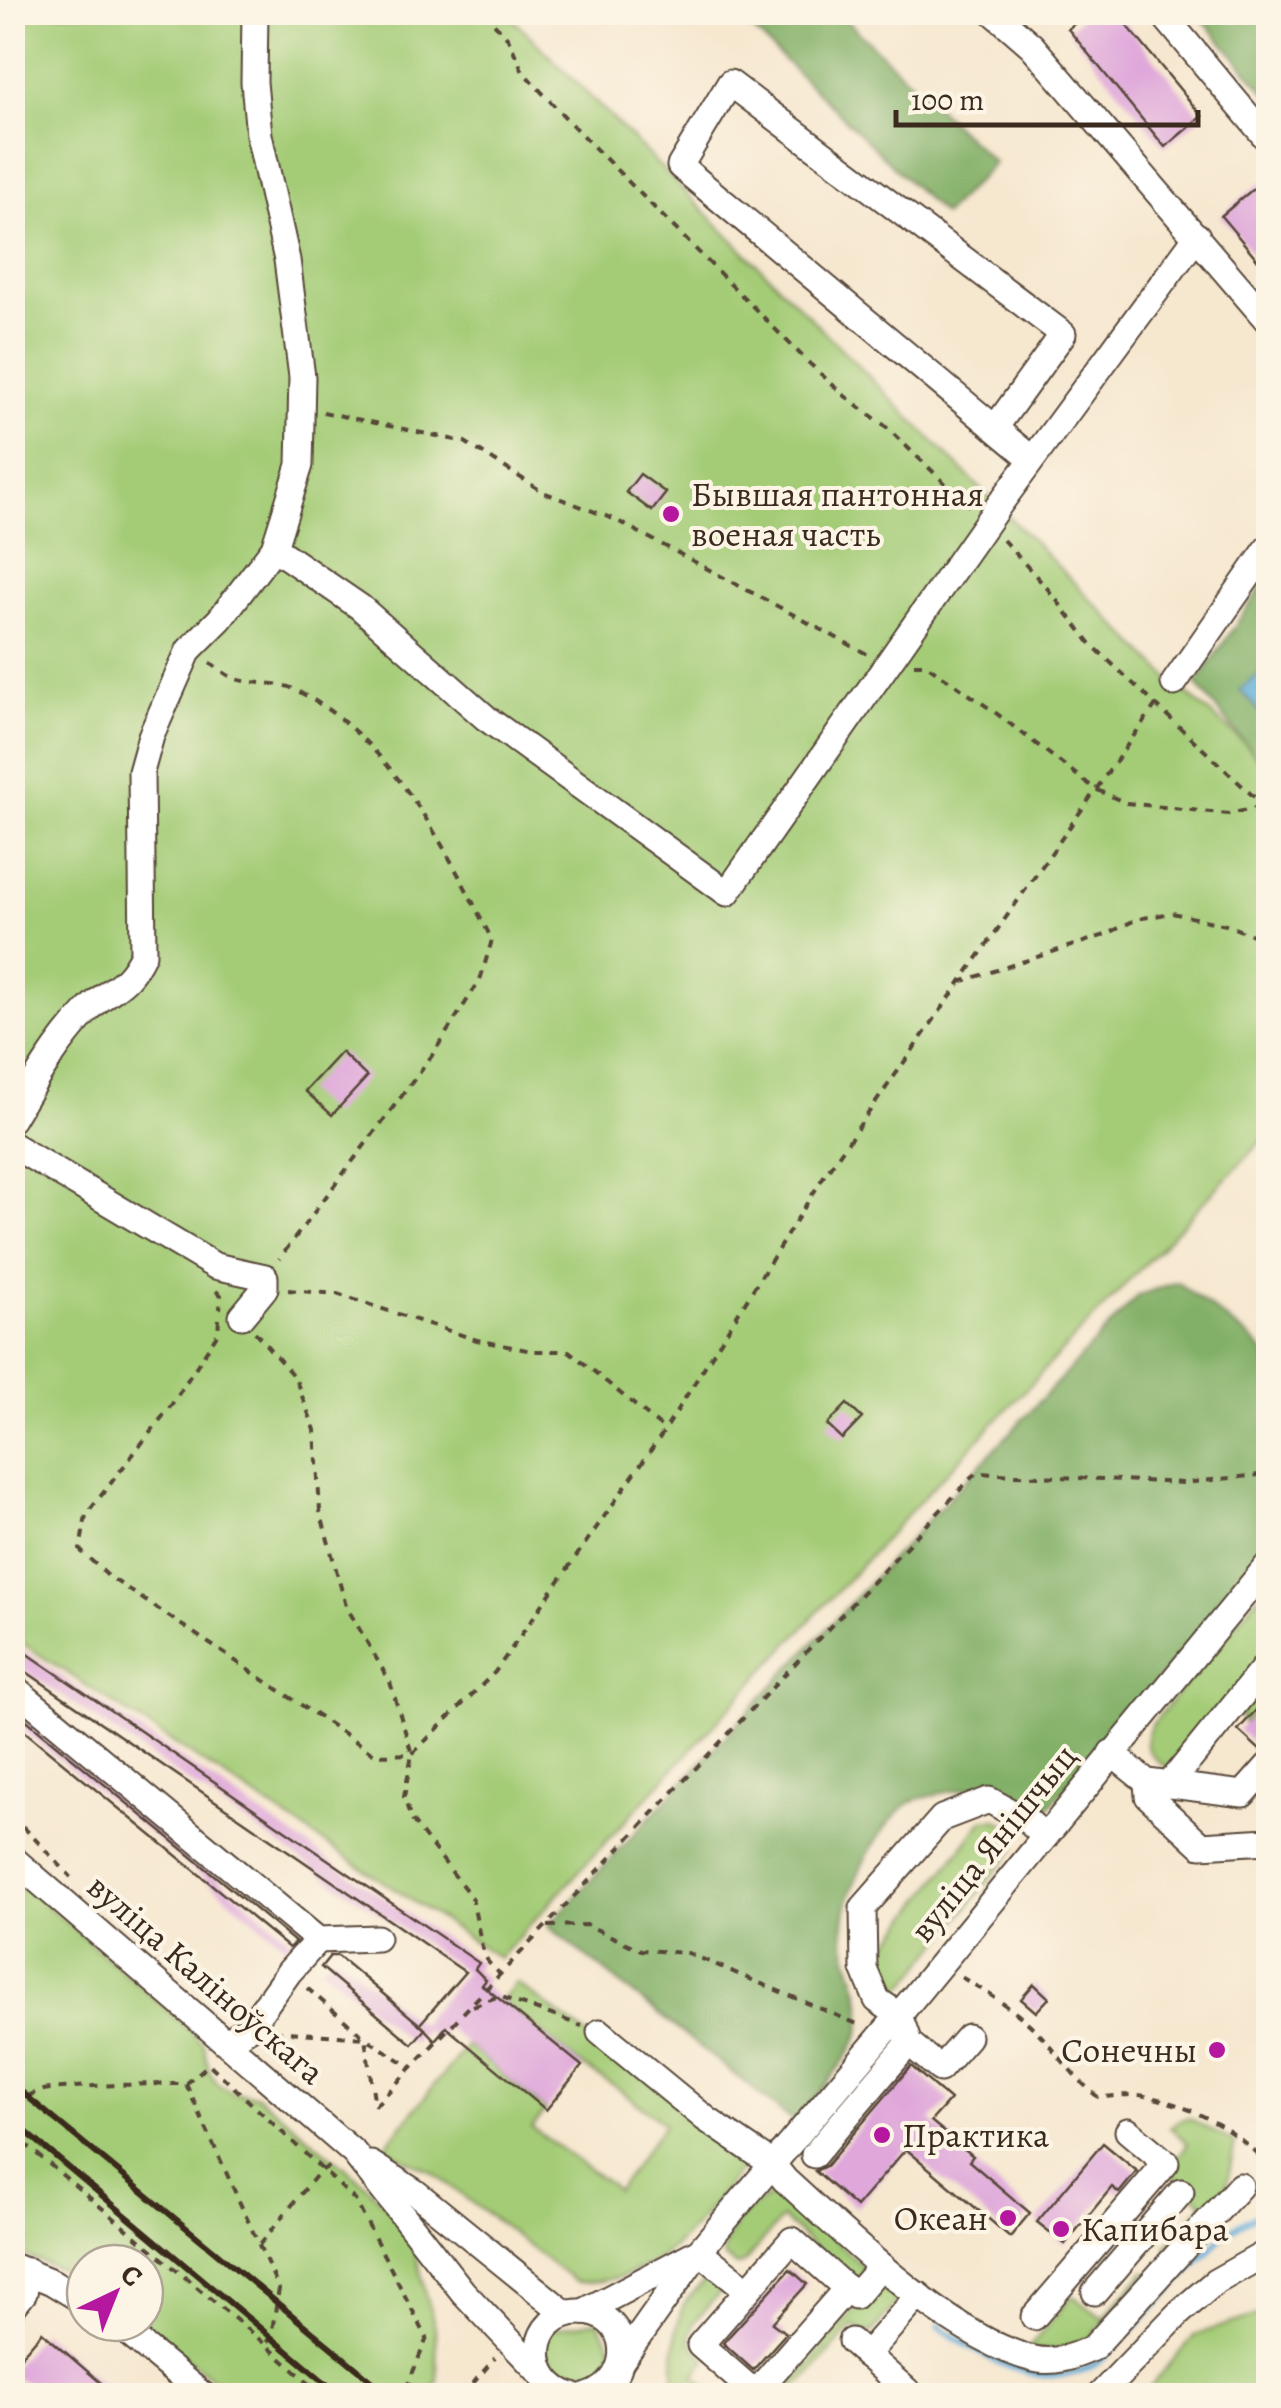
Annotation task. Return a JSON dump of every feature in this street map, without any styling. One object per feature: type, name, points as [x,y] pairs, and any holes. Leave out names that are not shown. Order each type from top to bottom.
[{"type":"street","points":[[12,1119],[49,1058],[91,1006],[131,978],[143,954],[141,772],[166,696],[189,650],[220,619],[274,548],[300,465],[302,377],[288,260],[260,135],[254,82],[255,12]]},
{"type":"street","points":[[993,12],[1032,46],[1268,321]]},
{"type":"street","points":[[1160,12],[1268,140]]},
{"type":"street","points":[[995,428],[1063,334],[730,84],[680,166],[1032,460]]},
{"type":"street","points":[[274,548],[360,607],[486,718],[727,893],[1032,460],[1197,236]]},
{"type":"street","points":[[1174,683],[1268,548]]},
{"type":"street","points":[[12,1146],[214,1266],[265,1283],[242,1316]]},
{"type":"street","name":"вуліца Янішчыц","points":[[621,2365],[699,2251],[899,2015],[1268,1565]]},
{"type":"street","points":[[1268,1664],[1148,1796],[1201,1845],[1268,1842]]},
{"type":"street","points":[[12,1686],[318,1940],[376,1938]]},
{"type":"street","points":[[1111,1753],[1158,1783],[1244,1794],[1268,1766]]},
{"type":"street","points":[[968,2038],[940,2069],[910,2043],[899,2015],[877,2000],[864,1969],[863,1908],[942,1818],[989,1800],[1030,1822],[1045,1837]]},
{"type":"street","name":"вуліца Каліноўскага","points":[[12,1858],[354,2154],[416,2192],[574,2313],[598,2316],[620,2339],[621,2365],[633,2396]]},
{"type":"street","points":[[226,2042],[249,2028],[288,1972],[318,1940]]},
{"type":"street","points":[[600,2032],[706,2119],[772,2164],[881,2266],[919,2295],[972,2332],[1036,2360],[1068,2360],[1093,2348],[1240,2186]]},
{"type":"street","points":[[814,2155],[910,2043]]},
{"type":"street","points":[[1034,2317],[1108,2215],[1166,2163],[1128,2131]]},
{"type":"street","name":"вуліца Каліноўскага","points":[[354,2154],[463,2292],[554,2388],[573,2396]]},
{"type":"street","points":[[1095,2292],[1181,2192]]},
{"type":"street","points":[[1108,2215],[1168,2268]]},
{"type":"street","points":[[847,2288],[755,2394],[700,2346],[792,2240],[847,2288],[856,2296],[881,2266]]},
{"type":"street","points":[[546,2379],[540,2369],[538,2346],[548,2327],[699,2251],[748,2290]]},
{"type":"street","points":[[1099,2396],[1204,2292],[1268,2252]]},
{"type":"street","points":[[20,2268],[65,2292]]},
{"type":"street","points":[[12,2308],[24,2294],[20,2268]]},
{"type":"street","points":[[913,2396],[859,2348],[919,2295]]},
{"type":"street","points":[[140,2343],[204,2396]]},
{"type":"street","points":[[588,2396],[607,2387],[621,2365]]},
{"type":"path","points":[[483,12],[508,38],[523,72],[576,129],[810,364],[844,396],[884,425],[988,523],[1092,644],[1266,808]]},
{"type":"path","points":[[302,409],[465,442],[544,492],[616,520],[888,664],[925,664],[1095,789],[1126,802],[1229,814],[1266,808]]},
{"type":"path","points":[[189,650],[235,679],[294,688],[344,723],[399,779],[438,833],[492,940],[480,980],[431,1056],[265,1283],[337,1294],[476,1340],[532,1351],[569,1350],[666,1430]]},
{"type":"path","points":[[502,1974],[488,1962],[472,1898],[411,1819],[404,1797],[412,1754],[390,1682],[346,1606],[320,1511],[315,1430],[295,1378],[242,1316],[218,1333],[170,1407],[86,1516],[80,1550],[107,1574],[376,1754],[412,1754],[495,1672],[666,1430],[824,1176],[1154,704],[1174,683]]},
{"type":"path","points":[[960,982],[1105,935],[1136,919],[1172,913],[1226,925],[1268,941]]},
{"type":"path","points":[[211,1286],[221,1295],[218,1333]]},
{"type":"path","points":[[364,2038],[374,2106],[976,1473],[1184,1483],[1268,1474]]},
{"type":"path","points":[[12,1814],[71,1877]]},
{"type":"path","points":[[548,1926],[587,1925],[641,1950],[688,1953],[858,2027],[899,2015]]},
{"type":"path","points":[[288,1972],[364,2038],[412,2067]]},
{"type":"path","points":[[952,1972],[1019,2016],[1045,2040],[1080,2084],[1098,2098],[1142,2094],[1183,2108],[1230,2132],[1268,2166]]},
{"type":"path","points":[[206,1994],[249,2028],[364,2038]]},
{"type":"path","points":[[469,2008],[499,1996],[600,2032]]},
{"type":"path","points":[[12,2099],[22,2099],[39,2090],[186,2084],[209,2064],[355,2200],[427,2338],[408,2384],[423,2396]]},
{"type":"path","points":[[186,2084],[279,2288],[271,2336],[265,2344]]},
{"type":"path","points":[[12,2133],[323,2396]]},
{"type":"path","points":[[258,2245],[320,2171],[354,2154]]},
{"type":"path","points":[[462,2396],[478,2373],[511,2342]]},
{"type":"green space","points":[[12,13],[507,13],[1174,683],[1268,763],[1268,1134],[933,1487],[499,1958],[13,1637]]},
{"type":"green space","points":[[750,13],[839,13],[994,163],[943,215],[743,20]]},
{"type":"green space","points":[[1197,13],[1268,13],[1268,95]]},
{"type":"green space","points":[[1268,577],[1268,771],[1196,684]]},
{"type":"green space","points":[[1177,1282],[1250,1338],[1268,1357],[1268,1550],[1049,1807],[998,1787],[974,1788],[915,1800],[885,1828],[854,1884],[844,1922],[846,1948],[861,1999],[860,2032],[845,2059],[794,2122],[548,1926],[1139,1295]]},
{"type":"green space","points":[[1268,1585],[1268,1654],[1179,1762],[1166,1767],[1148,1749],[1151,1726]]},
{"type":"green space","points":[[1268,1684],[1268,1713],[1258,1708],[1244,1723],[1240,1716],[1254,1694]]},
{"type":"green space","points":[[997,1819],[1017,1832],[1015,1848],[907,1983],[898,1990],[889,1989],[879,1970],[886,1947],[983,1820]]},
{"type":"green space","points":[[12,1875],[189,2029],[203,2044],[210,2074],[218,2084],[232,2093],[257,2095],[366,2185],[391,2211],[415,2251],[435,2328],[438,2381],[425,2395],[233,2395],[165,2341],[165,2243],[65,2243],[65,2272],[13,2251]]},
{"type":"green space","points":[[516,1983],[751,2155],[678,2243],[633,2272],[606,2280],[575,2282],[431,2171],[383,2149],[467,2045],[546,2110],[532,2128],[617,2190],[665,2124],[582,2066],[502,2001]]},
{"type":"green space","points":[[1189,2118],[1235,2143],[1225,2193],[1170,2250],[1166,2247],[1204,2204],[1167,2170],[1188,2144],[1170,2127]]},
{"type":"green space","points":[[779,2194],[865,2268],[857,2280],[851,2279],[782,2218],[744,2263],[737,2266],[724,2257],[729,2237],[742,2217],[760,2202]]},
{"type":"green space","points":[[1148,2272],[1078,2351],[1028,2349],[1072,2296],[1103,2318]]},
{"type":"green space","points":[[712,2274],[725,2286],[694,2322],[690,2340],[706,2360],[694,2375],[718,2395],[678,2395],[674,2363],[681,2314],[690,2297]]},
{"type":"green space","points":[[883,2276],[901,2297],[873,2332],[854,2326],[790,2395],[782,2396]]},
{"type":"green space","points":[[1268,2312],[1268,2395],[1143,2395],[1196,2334]]},
{"type":"green space","points":[[598,2321],[617,2357],[589,2388],[560,2383],[544,2347],[552,2329]]},
{"type":"water","points":[[1268,667],[1268,722],[1240,690]]},
{"type":"building","points":[[1088,12],[1116,12],[1202,116],[1165,147],[1068,29]]},
{"type":"building","points":[[1260,183],[1268,193],[1268,272],[1221,216]]},
{"type":"building","points":[[640,474],[666,493],[652,511],[626,492]]},
{"type":"building","points":[[341,1052],[367,1077],[332,1115],[305,1091]]},
{"type":"building","points":[[847,1404],[862,1418],[842,1439],[827,1425]]},
{"type":"building","points":[[12,1643],[479,1963],[475,1969],[486,1980],[482,1985],[582,2066],[546,2110],[446,2027],[435,2040],[420,2024],[465,1972],[12,1662]]},
{"type":"building","points":[[12,1708],[295,1942],[289,1948],[12,1721]]},
{"type":"building","points":[[1258,1708],[1268,1717],[1268,1750],[1261,1751],[1238,1730]]},
{"type":"building","points":[[330,1956],[338,1956],[425,2029],[412,2044],[321,1967]]},
{"type":"building","points":[[1034,1984],[1049,1998],[1036,2012],[1021,1999]]},
{"type":"building","name":"Практика","points":[[911,2066],[950,2100],[931,2121],[973,2156],[969,2161],[1030,2213],[1010,2237],[906,2149],[856,2207],[815,2171],[826,2166]]},
{"type":"building","points":[[1103,2143],[1137,2171],[1119,2193],[1112,2187],[1065,2244],[1037,2222]]},
{"type":"building","points":[[790,2269],[807,2284],[772,2323],[786,2333],[753,2370],[723,2343]]},
{"type":"building","points":[[42,2332],[116,2396],[34,2396],[24,2382],[12,2377],[12,2367]]},
{"type":"waterway","points":[[939,2326],[977,2351],[1019,2370],[1041,2375],[1084,2370],[1104,2358],[1228,2231],[1268,2208]]},
{"type":"railway","points":[[12,2084],[390,2396]]},
{"type":"railway","points":[[12,2120],[341,2396]]},
{"type":"place","name":"Бывшая пантонная военая часть","points":[[671,514]]},
{"type":"place","name":"Сонечны","points":[[1217,2050]]},
{"type":"place","name":"Практика","points":[[882,2135]]},
{"type":"place","name":"Океан","points":[[1008,2218]]},
{"type":"place","name":"Капибара","points":[[1061,2229]]}]
